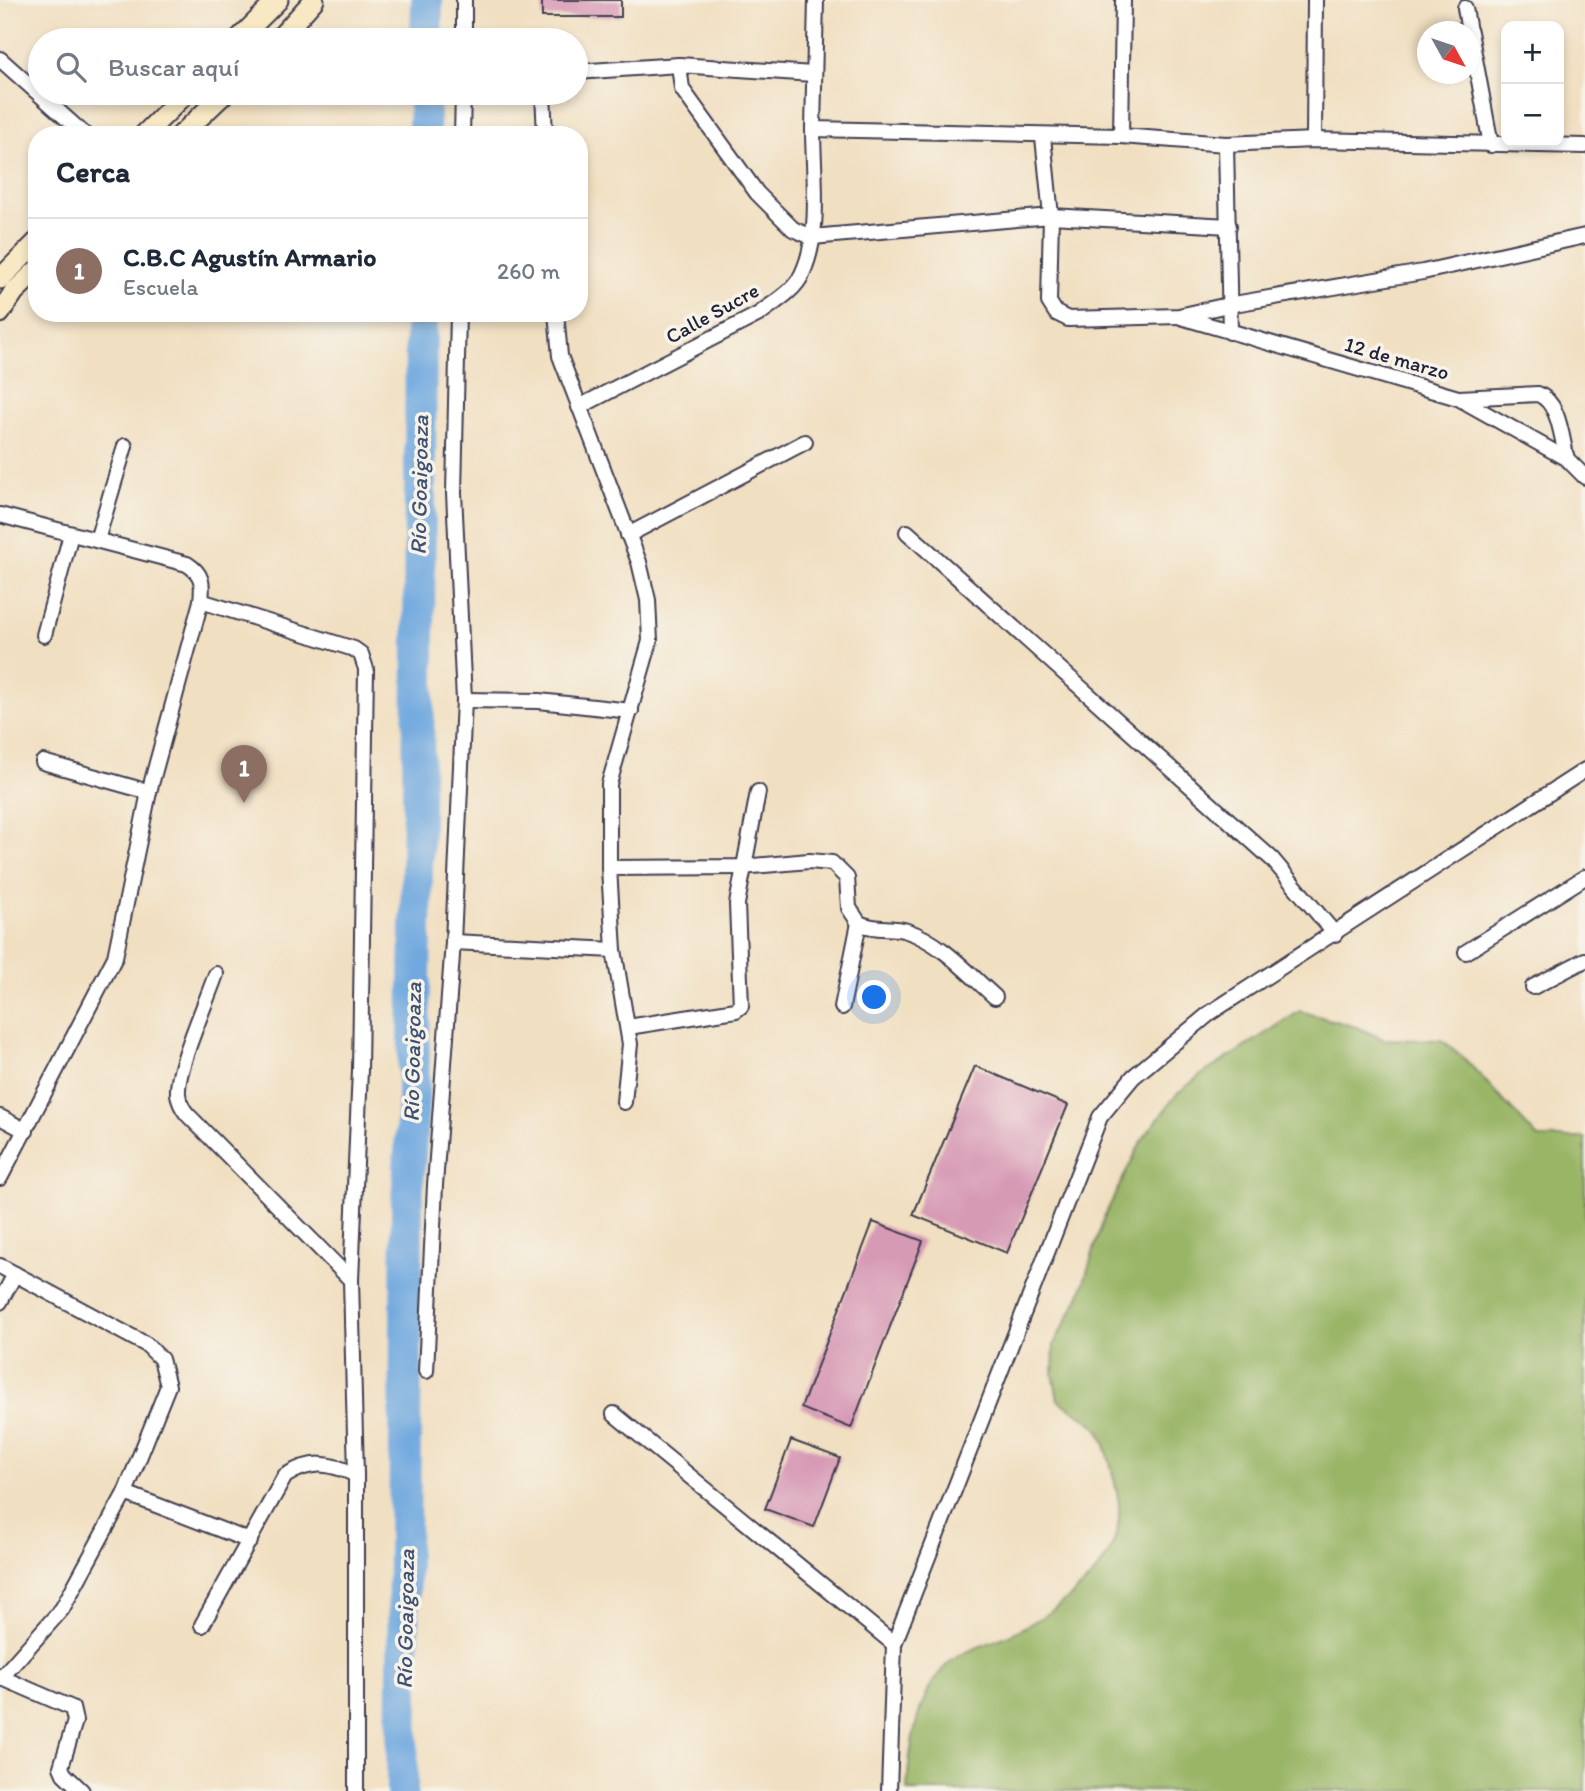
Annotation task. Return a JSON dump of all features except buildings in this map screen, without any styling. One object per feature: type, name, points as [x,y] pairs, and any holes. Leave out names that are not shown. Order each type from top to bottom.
[{"type":"main road","points":[[250,28],[278,0]]},
{"type":"main road","points":[[289,28],[314,0]]},
{"type":"main road","points":[[153,126],[174,105]]},
{"type":"main road","points":[[193,126],[213,105]]},
{"type":"main road","points":[[0,279],[28,251]]},
{"type":"main road","points":[[0,313],[14,292],[28,279]]},
{"type":"street","points":[[464,0],[464,28]]},
{"type":"street","name":"Calle Sucre","points":[[579,407],[759,314],[783,296],[802,276],[812,237],[816,0]]},
{"type":"street","points":[[1121,136],[1123,0]]},
{"type":"street","points":[[1314,141],[1315,0]]},
{"type":"street","points":[[1465,8],[1467,21]]},
{"type":"street","points":[[0,59],[28,84]]},
{"type":"street","points":[[588,71],[679,65],[813,74]]},
{"type":"street","points":[[679,65],[682,89],[757,193],[793,229],[812,237],[1051,216],[1229,226]]},
{"type":"street","points":[[1479,84],[1491,145]]},
{"type":"street","points":[[51,105],[75,126]]},
{"type":"street","points":[[462,126],[463,105]]},
{"type":"street","points":[[544,105],[545,126]]},
{"type":"street","points":[[813,130],[1121,136],[1226,144],[1314,141],[1585,146]]},
{"type":"street","points":[[1043,136],[1051,216],[1049,302],[1056,313],[1068,319],[1179,316],[1228,305],[1423,272],[1585,236]]},
{"type":"street","points":[[1226,144],[1230,332]]},
{"type":"street","name":"12 de marzo","points":[[1179,316],[1458,398],[1567,458],[1585,477]]},
{"type":"street","points":[[426,1371],[435,1185],[453,942],[464,700],[454,493],[458,322]]},
{"type":"street","points":[[557,322],[560,356],[639,562],[648,600],[650,641],[609,784],[609,868],[614,950],[630,1044],[624,1102]]},
{"type":"street","points":[[1458,398],[1538,394],[1547,398],[1553,406],[1567,458]]},
{"type":"street","points":[[628,535],[805,442]]},
{"type":"street","points":[[97,540],[125,446]]},
{"type":"street","points":[[0,515],[187,564],[201,578],[201,601],[149,792],[115,957],[0,1178]]},
{"type":"street","points":[[907,532],[1272,859],[1335,934]]},
{"type":"street","points":[[44,635],[71,534]]},
{"type":"street","points":[[201,601],[354,649],[360,653],[366,669],[360,1070],[351,1280],[356,1475],[356,1791]]},
{"type":"street","points":[[464,700],[539,701],[631,711]]},
{"type":"street","points":[[43,762],[149,792]]},
{"type":"street","points":[[889,1791],[894,1644],[1100,1116],[1133,1077],[1210,1013],[1585,770]]},
{"type":"street","points":[[628,1027],[736,1010],[741,1006],[737,904],[758,792]]},
{"type":"street","points":[[609,868],[743,867],[809,860],[832,863],[847,878],[849,908],[859,923],[884,930],[903,930],[921,936],[995,997]]},
{"type":"street","points":[[1466,952],[1585,877]]},
{"type":"street","points":[[842,1007],[849,960],[859,923]]},
{"type":"street","points":[[453,942],[614,950]]},
{"type":"street","points":[[1533,987],[1585,960]]},
{"type":"street","points":[[216,974],[183,1068],[178,1089],[180,1103],[187,1114],[351,1280]]},
{"type":"street","points":[[0,1117],[26,1131]]},
{"type":"street","points":[[0,1266],[134,1336],[153,1352],[166,1369],[168,1386],[125,1493],[62,1609],[0,1678],[72,1707],[75,1721],[61,1767],[69,1781],[82,1791]]},
{"type":"street","points":[[0,1302],[15,1274]]},
{"type":"street","points":[[614,1415],[894,1644]]},
{"type":"street","points":[[202,1625],[285,1476],[316,1464],[333,1464],[356,1475]]},
{"type":"street","points":[[125,1493],[250,1541]]},
{"type":"green space","points":[[1300,1011],[1356,1027],[1383,1039],[1442,1040],[1463,1057],[1538,1138],[1585,1138],[1585,1791],[907,1791],[915,1728],[925,1697],[942,1670],[959,1656],[1011,1634],[1060,1605],[1095,1573],[1108,1555],[1116,1534],[1119,1512],[1106,1447],[1097,1428],[1058,1400],[1053,1373],[1054,1344],[1080,1295],[1104,1217],[1142,1140],[1177,1094],[1198,1077]]},
{"type":"waterway","name":"Río Goaigoaza","points":[[426,28],[427,0]]},
{"type":"waterway","name":"Río Goaigoaza","points":[[424,126],[425,105]]},
{"type":"waterway","name":"Río Goaigoaza","points":[[402,1791],[407,1205],[413,1098],[418,808],[421,322]]},
{"type":"place","name":"C.B.C Agustín Armario","points":[[244,803]]}]
